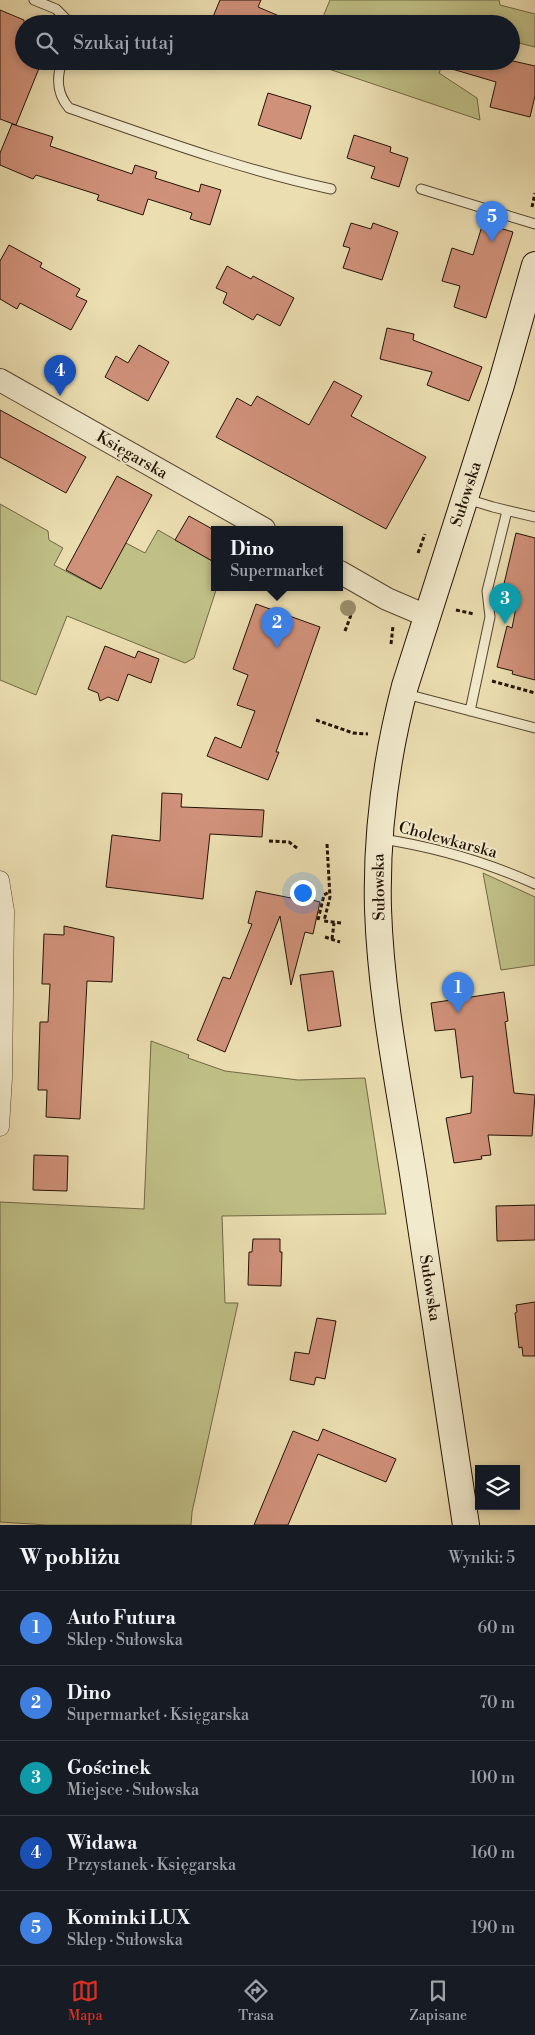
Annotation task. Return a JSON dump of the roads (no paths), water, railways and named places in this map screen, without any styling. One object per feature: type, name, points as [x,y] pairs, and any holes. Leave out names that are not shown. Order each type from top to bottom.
[{"type":"main road","name":"Sułowska","points":[[466,1525],[388,1008],[378,910],[380,838],[385,781],[403,694],[501,385],[535,265]]},
{"type":"street","name":"Księgarska","points":[[0,380],[259,526]]},
{"type":"street","points":[[343,574],[387,599],[427,616]]},
{"type":"street","points":[[0,880],[5,911],[3,1078],[0,1127]]},
{"type":"lane","points":[[34,0],[56,9],[62,15]]},
{"type":"lane","points":[[59,70],[58,86],[62,99],[69,108],[186,148],[290,180],[331,189]]},
{"type":"lane","points":[[421,189],[535,224]]},
{"type":"lane","points":[[464,498],[535,517]]},
{"type":"lane","points":[[470,711],[490,617],[487,591],[507,511]]},
{"type":"lane","points":[[403,694],[535,728]]},
{"type":"lane","name":"Cholewkarska","points":[[380,838],[459,855],[505,870],[535,884]]},
{"type":"place","name":"Kominki LUX","points":[[492,242]]},
{"type":"place","name":"Widawa","points":[[60,396]]},
{"type":"place","name":"Gościnek","points":[[505,624]]},
{"type":"place","name":"Dino","points":[[277,648]]},
{"type":"place","name":"Auto Futura","points":[[458,1013]]}]
